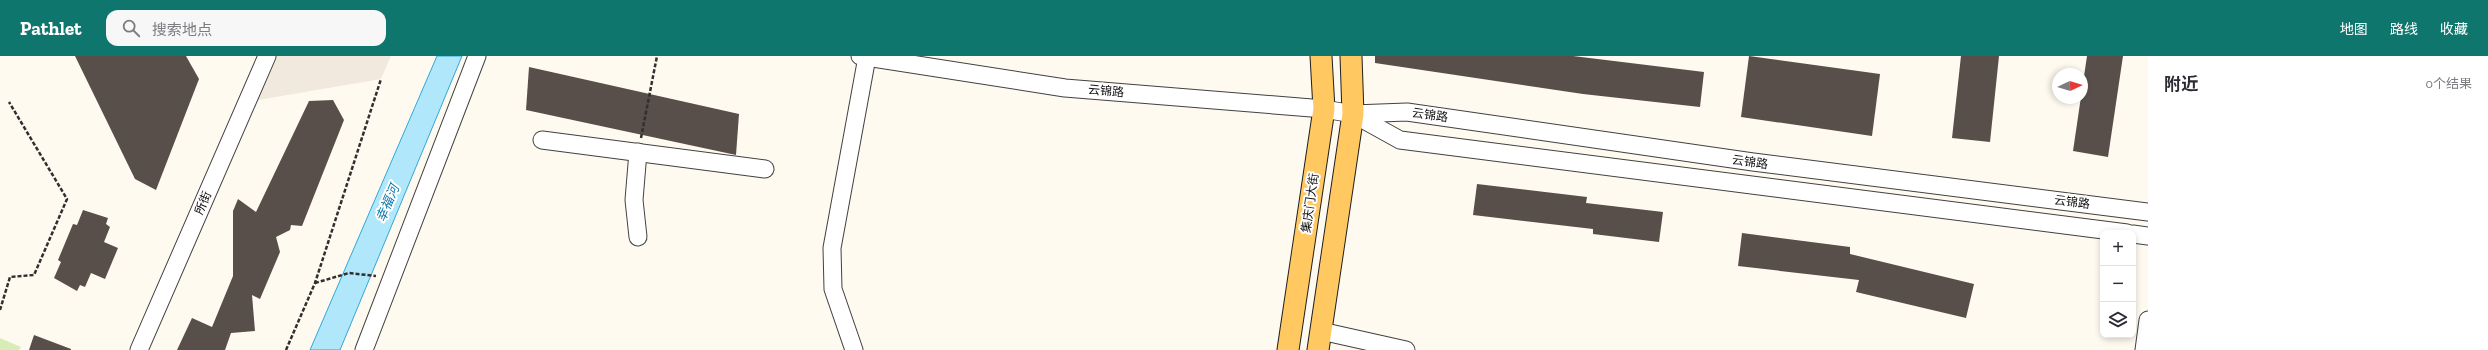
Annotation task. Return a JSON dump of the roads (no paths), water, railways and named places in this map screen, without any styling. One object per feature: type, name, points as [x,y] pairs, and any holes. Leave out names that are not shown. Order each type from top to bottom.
[{"type":"main road","name":"集庆门大街","points":[[1288,350],[1324,109],[1321,56]]},
{"type":"main road","points":[[1319,340],[1353,114],[1351,56]]},
{"type":"street","name":"所街","points":[[139,350],[267,56]]},
{"type":"street","points":[[364,350],[386,278],[477,56]]},
{"type":"street","points":[[854,350],[833,289],[832,248],[864,57]]},
{"type":"street","name":"云锦路","points":[[864,57],[1065,88],[1324,109],[1353,114],[1407,112],[1753,162],[2148,212]]},
{"type":"street","name":"云锦路","points":[[1353,114],[1400,140],[2104,230]]},
{"type":"street","points":[[542,140],[766,169]]},
{"type":"street","points":[[638,152],[634,200],[638,237]]},
{"type":"street","points":[[2136,234],[2148,236]]},
{"type":"street","points":[[2144,350],[2148,320]]},
{"type":"street","points":[[1319,340],[1406,350]]},
{"type":"water","name":"幸福河","points":[[437,56],[462,56],[340,350],[310,350]]}]
